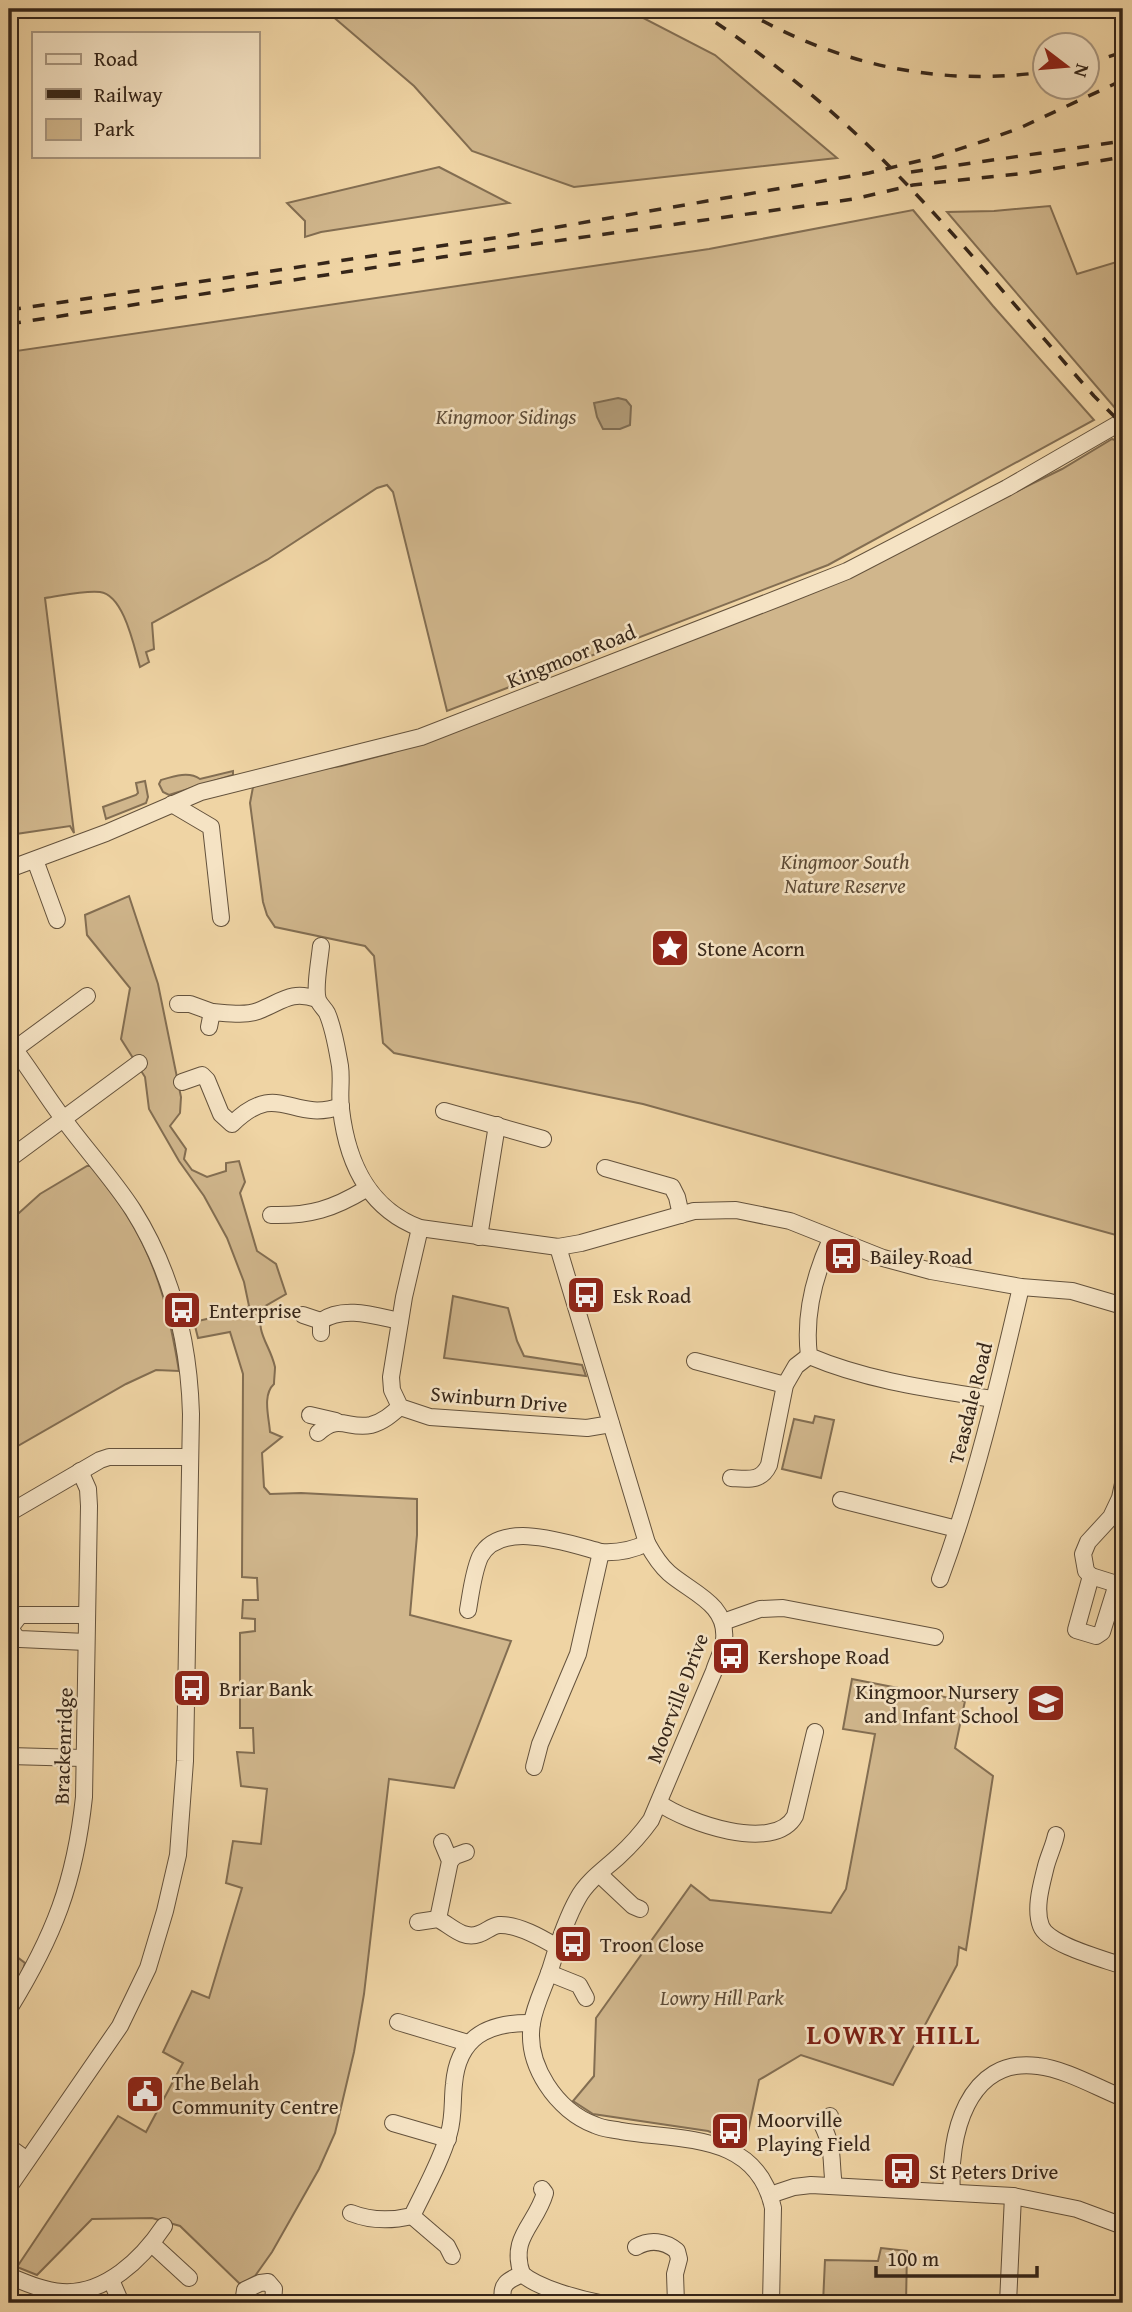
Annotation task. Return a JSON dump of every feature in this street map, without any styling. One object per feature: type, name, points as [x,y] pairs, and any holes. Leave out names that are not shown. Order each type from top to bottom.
[{"type":"street","name":"Kingmoor Road","points":[[9,869],[106,833],[201,792],[421,737],[847,571],[1007,488],[1123,421]]},
{"type":"street","points":[[172,804],[211,827],[221,918]]},
{"type":"street","points":[[35,860],[57,920]]},
{"type":"street","points":[[317,999],[321,946]]},
{"type":"street","points":[[178,1004],[199,1006],[211,1020],[258,1011],[281,998],[303,994],[317,999],[327,1013],[336,1048],[342,1086],[341,1106],[351,1156],[366,1189],[387,1209],[420,1228],[558,1247],[581,1244],[694,1211],[736,1210],[790,1221],[883,1258],[931,1271],[1021,1287],[1072,1291],[1123,1306]]},
{"type":"street","points":[[9,2187],[120,2026],[148,1968],[168,1900],[179,1842],[185,1761],[190,1381],[183,1333],[173,1297],[154,1249],[133,1211],[64,1120],[12,1045],[87,996]]},
{"type":"street","points":[[9,1159],[139,1063]]},
{"type":"street","points":[[183,1082],[202,1075],[207,1080],[221,1114],[232,1132],[246,1111],[264,1102],[281,1102],[307,1111],[324,1111],[341,1106]]},
{"type":"street","points":[[444,1111],[543,1139]]},
{"type":"street","points":[[479,1237],[497,1125]]},
{"type":"street","points":[[606,1168],[672,1187],[681,1215]]},
{"type":"street","points":[[282,1221],[339,1206],[366,1189]]},
{"type":"street","name":"Swinburn Drive","points":[[420,1228],[391,1377],[392,1390],[400,1407],[430,1417],[587,1428],[611,1424]]},
{"type":"street","points":[[809,1356],[807,1338],[814,1284],[831,1238]]},
{"type":"street","points":[[558,1247],[611,1424]]},
{"type":"street","name":"Teasdale Road","points":[[940,1579],[988,1428],[1021,1287]]},
{"type":"street","points":[[303,1315],[321,1327],[337,1313],[400,1321]]},
{"type":"street","points":[[731,1478],[758,1479],[764,1475],[769,1465],[785,1385],[796,1366],[809,1356]]},
{"type":"street","points":[[809,1356],[902,1385],[993,1398]]},
{"type":"street","points":[[695,1361],[785,1385]]},
{"type":"street","points":[[310,1415],[361,1426],[382,1421],[400,1407]]},
{"type":"street","points":[[318,1433],[336,1421]]},
{"type":"street","name":"Moorville Drive","points":[[611,1424],[648,1543],[665,1569],[710,1602],[723,1622],[724,1633],[722,1649],[659,1804],[638,1838],[578,1896],[557,1947],[532,2023],[534,2053],[546,2084],[576,2116],[597,2126],[685,2138],[727,2148],[754,2168],[770,2195],[773,2208],[771,2303]]},
{"type":"street","points":[[9,1513],[109,1457],[189,1457]]},
{"type":"street","name":"Brackenridge","points":[[9,2009],[44,1947],[64,1901],[80,1834],[84,1797],[89,1505],[88,1489],[80,1471]]},
{"type":"street","points":[[1091,1576],[1120,1585],[1107,1611],[1102,1632],[1096,1636],[1076,1630],[1091,1576],[1084,1562],[1084,1548],[1111,1517],[1120,1499],[1123,1484]]},
{"type":"street","points":[[841,1500],[957,1529]]},
{"type":"street","points":[[468,1610],[479,1559],[489,1546],[497,1541],[533,1536],[601,1552],[627,1550],[648,1543]]},
{"type":"street","points":[[534,1767],[540,1744],[578,1654],[601,1552]]},
{"type":"street","points":[[723,1622],[760,1609],[783,1608],[935,1637]]},
{"type":"street","points":[[86,1615],[20,1615],[10,1628],[20,1639],[86,1642]]},
{"type":"street","points":[[659,1804],[716,1829],[762,1832],[782,1829],[789,1825],[795,1816],[815,1732]]},
{"type":"street","points":[[9,1756],[83,1758]]},
{"type":"street","points":[[1056,1835],[1040,1896],[1041,1926],[1048,1936],[1061,1943],[1123,1966]]},
{"type":"street","points":[[442,1842],[450,1861]]},
{"type":"street","points":[[438,1919],[450,1861],[466,1852]]},
{"type":"street","points":[[599,1874],[633,1906],[640,1909]]},
{"type":"street","points":[[418,1922],[438,1919],[451,1928],[477,1936],[500,1925],[557,1947]]},
{"type":"street","points":[[549,1973],[579,1985],[586,1998]]},
{"type":"street","points":[[398,2022],[468,2043]]},
{"type":"street","points":[[412,2216],[448,2139],[456,2071],[468,2043],[492,2027],[532,2023]]},
{"type":"street","points":[[952,2192],[954,2151],[967,2105],[977,2087],[1000,2070],[1024,2064],[1040,2066],[1123,2098]]},
{"type":"street","points":[[822,2121],[831,2142],[834,2186]]},
{"type":"street","points":[[393,2123],[448,2139]]},
{"type":"street","points":[[9,2147],[27,2160]]},
{"type":"street","points":[[770,2195],[794,2187],[834,2186],[1013,2196],[1077,2208],[1123,2225]]},
{"type":"street","points":[[542,2189],[543,2198],[519,2245],[517,2254],[522,2274],[535,2282],[597,2303]]},
{"type":"street","points":[[1008,2303],[1013,2196]]},
{"type":"street","points":[[351,2213],[392,2220],[412,2216]]},
{"type":"street","points":[[412,2216],[447,2246],[452,2256]]},
{"type":"street","points":[[9,2276],[46,2296],[77,2292],[111,2280],[152,2244],[164,2225]]},
{"type":"street","points":[[636,2247],[644,2243],[663,2243],[677,2251],[679,2259],[675,2274],[676,2303]]},
{"type":"street","points":[[152,2244],[190,2278]]},
{"type":"street","points":[[503,2300],[502,2288],[505,2283],[522,2274]]},
{"type":"street","points":[[111,2280],[121,2303]]},
{"type":"street","points":[[243,2303],[245,2290],[268,2282],[274,2289],[273,2303]]},
{"type":"green space","points":[[324,9],[626,9],[715,55],[837,158],[574,187],[472,151],[414,86]]},
{"type":"green space","points":[[439,167],[509,203],[321,232],[305,237],[305,221],[287,203]]},
{"type":"green space","points":[[1050,206],[1077,274],[1123,260],[1121,415],[947,212]]},
{"type":"green space","name":"Kingmoor Sidings","points":[[913,210],[1094,420],[828,565],[447,711],[393,492],[387,485],[377,488],[267,560],[152,623],[154,649],[146,652],[149,662],[140,667],[127,623],[116,602],[108,595],[87,592],[45,598],[74,833],[70,826],[9,835],[9,352],[709,249]]},
{"type":"green space","name":"Kingmoor South Nature Reserve","points":[[1112,439],[1123,443],[1123,1237],[643,1104],[394,1053],[383,1043],[374,956],[365,946],[275,927],[267,915],[250,803],[253,787],[279,776],[341,766],[391,753],[823,586],[1062,469]]},
{"type":"green space","points":[[233,771],[233,775],[169,795],[163,792],[159,784],[161,780],[176,776],[191,775],[200,779]]},
{"type":"green space","points":[[145,781],[148,797],[146,803],[106,819],[103,807],[136,795],[136,783]]},
{"type":"green space","points":[[129,896],[158,984],[181,1097],[180,1113],[170,1126],[186,1149],[184,1159],[192,1170],[207,1177],[226,1171],[226,1163],[239,1161],[245,1182],[240,1193],[257,1251],[276,1264],[286,1294],[262,1308],[260,1317],[262,1332],[275,1367],[274,1384],[267,1400],[270,1432],[282,1437],[262,1453],[264,1487],[270,1494],[417,1499],[417,1535],[410,1615],[511,1641],[454,1788],[389,1779],[364,1994],[335,2133],[319,2169],[272,2252],[255,2276],[240,2284],[180,2226],[152,2218],[92,2219],[37,2275],[17,2267],[118,2116],[146,2132],[183,2063],[163,2052],[192,1991],[209,1998],[242,1888],[226,1883],[233,1841],[261,1844],[267,1789],[241,1786],[237,1752],[254,1753],[253,1728],[240,1728],[240,1633],[255,1631],[255,1619],[242,1618],[243,1600],[258,1600],[257,1578],[242,1577],[243,1374],[230,1332],[198,1338],[194,1322],[240,1311],[249,1306],[244,1282],[227,1238],[149,1109],[145,1077],[121,1039],[130,988],[87,935],[85,915]]},
{"type":"green space","points":[[87,1166],[92,1166],[124,1210],[150,1260],[168,1314],[179,1371],[156,1370],[126,1384],[9,1451],[9,1222],[40,1194]]},
{"type":"green space","points":[[453,1296],[508,1308],[524,1356],[582,1365],[586,1376],[444,1358]]},
{"type":"green space","points":[[815,1416],[834,1420],[821,1478],[782,1469],[794,1419],[813,1423]]},
{"type":"green space","name":"Lowry Hill Park","points":[[852,1679],[965,1701],[955,1748],[993,1776],[966,1950],[959,1947],[957,1965],[893,2085],[801,2055],[759,2080],[745,2146],[708,2131],[593,2114],[573,2101],[594,2076],[596,2018],[691,1885],[710,1900],[831,1913],[846,1889],[875,1734],[843,1729]]},
{"type":"green space","points":[[9,1951],[25,1963],[21,1977],[9,1995],[9,1962],[14,1963],[15,1960],[9,1956]]},
{"type":"green space","points":[[881,2248],[907,2251],[906,2303],[823,2303],[825,2260],[878,2261]]},
{"type":"shaded area","points":[[618,398],[626,400],[631,406],[630,425],[620,429],[603,429],[594,403]]},
{"type":"railway","points":[[696,9],[793,80],[839,118],[882,159],[1123,425]]},
{"type":"railway","points":[[741,9],[813,44],[887,67],[964,76],[1030,73]]},
{"type":"railway","points":[[1100,59],[1123,52]]},
{"type":"railway","points":[[9,310],[500,237],[869,173],[935,157],[987,140],[1022,127],[1123,80]]},
{"type":"railway","points":[[911,172],[1123,141]]},
{"type":"railway","points":[[9,324],[442,257],[854,199],[913,185],[1028,173],[1123,157]]},
{"type":"place","name":"Stone Acorn","points":[[670,948]]},
{"type":"place","name":"Bailey Road","points":[[843,1256]]},
{"type":"place","name":"Esk Road","points":[[586,1295]]},
{"type":"place","name":"Enterprise","points":[[182,1310]]},
{"type":"place","name":"Kershope Road","points":[[731,1656]]},
{"type":"place","name":"Briar Bank","points":[[192,1688]]},
{"type":"place","name":"Kingmoor Nursery and Infant School","points":[[1046,1703]]},
{"type":"place","name":"Troon Close","points":[[573,1944]]},
{"type":"place","name":"The Belah Community Centre","points":[[145,2094]]},
{"type":"place","name":"Moorville Playing Field","points":[[730,2131]]},
{"type":"place","name":"St Peters Drive","points":[[902,2171]]},
{"type":"district","name":"LOWRY HILL","points":[[894,2033]]}]
